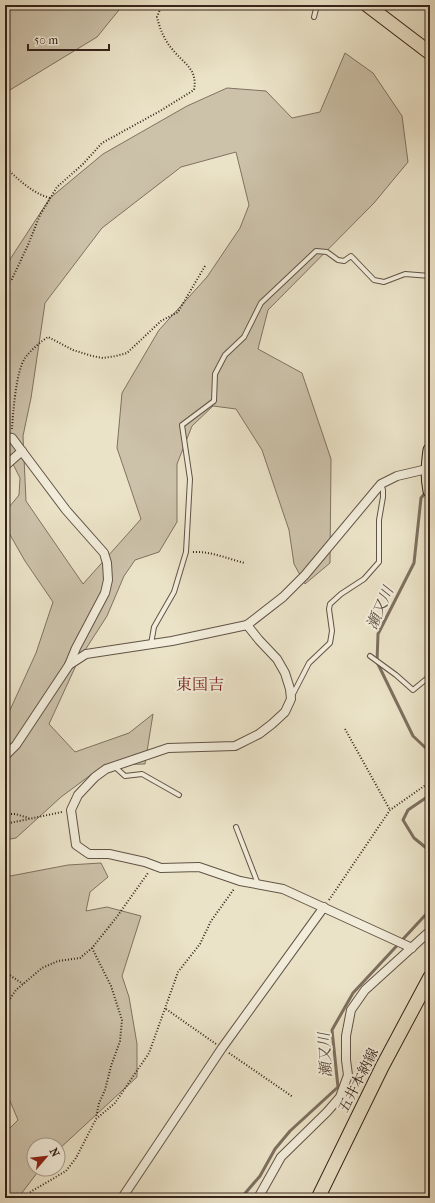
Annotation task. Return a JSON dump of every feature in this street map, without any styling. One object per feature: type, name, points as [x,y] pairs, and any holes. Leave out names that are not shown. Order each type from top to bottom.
[{"type":"main road","points":[[367,5],[430,54]]},
{"type":"main road","points":[[430,450],[427,469],[430,491]]},
{"type":"main road","name":"五井本納線","points":[[318,1198],[382,1067],[430,977]]},
{"type":"street","points":[[5,756],[16,745],[69,665],[76,648],[105,593],[108,580],[107,563],[104,553],[66,510],[22,451],[9,438]]},
{"type":"street","points":[[5,466],[22,451]]},
{"type":"street","points":[[69,665],[86,654],[151,644],[247,625],[284,597],[305,575],[381,484],[397,476],[427,469]]},
{"type":"street","points":[[247,625],[277,659],[285,673],[290,689],[291,699],[285,712],[259,734],[235,746],[168,748],[106,769],[95,777],[78,794],[71,810],[76,845],[90,854],[109,854],[161,868],[199,867],[240,881],[284,889],[412,948]]},
{"type":"street","points":[[122,1198],[222,1048],[324,907]]},
{"type":"street","points":[[258,1198],[281,1157],[327,1112],[340,1096],[348,1074],[346,1060],[346,1036],[351,1010],[365,990],[430,931]]},
{"type":"lane","points":[[314,17],[317,5]]},
{"type":"lane","points":[[151,644],[154,627],[174,592],[186,552],[190,479],[182,425],[214,401],[215,374],[224,355],[244,337],[261,303],[316,251],[327,252],[338,260],[344,261],[351,256],[374,280],[384,282],[405,274],[430,276]]},
{"type":"lane","points":[[291,699],[308,663],[330,643],[332,631],[329,609],[330,604],[341,594],[364,579],[379,562],[379,520],[383,497],[381,484]]},
{"type":"lane","points":[[370,656],[396,675],[413,690],[430,676]]},
{"type":"lane","points":[[114,766],[125,776],[142,774],[179,795]]},
{"type":"lane","points":[[236,827],[259,884]]},
{"type":"path","points":[[5,286],[12,279],[40,215],[57,186],[83,164],[102,143],[160,111],[194,90],[195,76],[162,35],[156,16],[162,5]]},
{"type":"path","points":[[197,5],[199,8],[202,5]]},
{"type":"path","points":[[5,167],[27,187],[39,195],[50,198]]},
{"type":"path","points":[[9,438],[19,376],[24,359],[37,346],[48,337],[73,350],[92,356],[103,358],[127,353],[162,322],[178,312],[205,266]]},
{"type":"path","points":[[186,552],[204,551],[223,558],[245,563]]},
{"type":"path","points":[[345,730],[390,810]]},
{"type":"path","points":[[324,907],[390,810],[430,782]]},
{"type":"path","points":[[5,824],[71,810]]},
{"type":"path","points":[[5,814],[15,814],[31,818]]},
{"type":"path","points":[[5,1006],[16,990],[42,968],[58,961],[80,958],[92,948],[116,918],[154,865]]},
{"type":"path","points":[[96,1119],[114,1103],[149,1054],[178,972],[200,944],[211,921],[240,881]]},
{"type":"path","points":[[24,1198],[32,1191],[66,1171],[76,1158],[96,1119],[99,1103],[105,1090],[111,1066],[120,1041],[122,1020],[111,986],[92,948]]},
{"type":"path","points":[[5,972],[23,984]]},
{"type":"shaded area","points":[[5,5],[121,5],[119,10],[97,37],[5,93]]},
{"type":"shaded area","points":[[345,53],[373,73],[402,116],[408,162],[374,203],[268,310],[258,349],[302,373],[331,459],[330,563],[305,584],[294,564],[289,530],[262,450],[236,409],[213,406],[192,426],[177,464],[177,522],[159,552],[135,560],[124,576],[107,616],[78,661],[49,724],[75,752],[129,733],[153,714],[145,764],[104,765],[61,797],[16,838],[5,840],[5,721],[36,653],[53,602],[25,561],[5,526],[5,512],[19,495],[20,478],[5,448],[5,267],[50,198],[103,154],[187,106],[227,88],[266,91],[292,118],[320,112]],"holes":[[[236,152],[249,205],[240,228],[207,277],[159,330],[122,393],[117,448],[141,519],[83,584],[26,501],[23,436],[31,398],[45,303],[102,228],[181,167]]]},
{"type":"shaded area","points":[[101,863],[108,877],[90,892],[86,911],[107,907],[141,916],[122,976],[129,997],[137,1044],[137,1077],[66,1143],[66,1137],[26,1137],[26,1177],[34,1177],[18,1198],[5,1198],[5,1133],[18,1120],[5,1089],[5,877],[68,865]]},
{"type":"waterway","name":"瀬又川","points":[[426,492],[421,498],[414,563],[378,634],[377,662],[413,736],[430,752]]},
{"type":"waterway","name":"瀬又川","points":[[430,795],[408,810],[403,820],[414,838],[430,851]]},
{"type":"waterway","name":"瀬又川","points":[[241,1198],[260,1176],[275,1149],[290,1131],[338,1087],[332,1030],[353,993],[430,910]]},
{"type":"district","name":"東国吉","points":[[200,684]]}]
